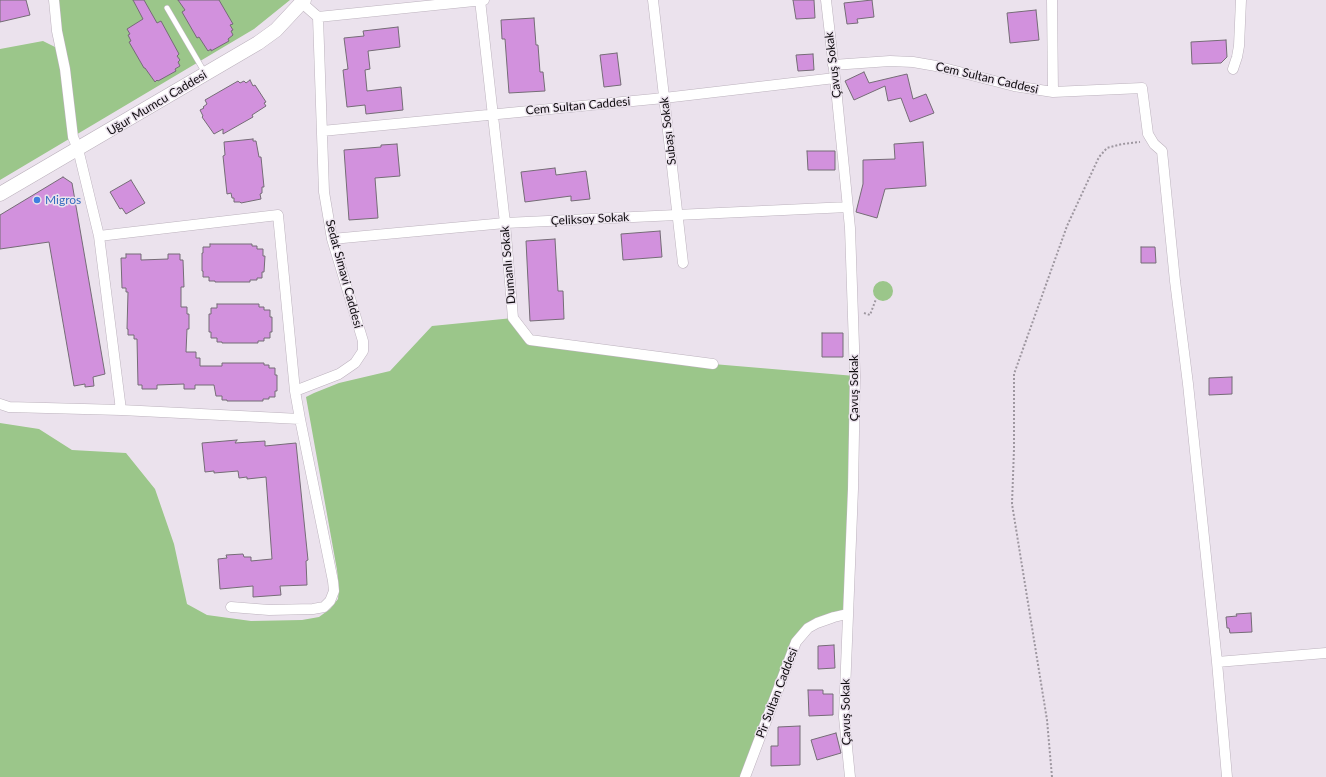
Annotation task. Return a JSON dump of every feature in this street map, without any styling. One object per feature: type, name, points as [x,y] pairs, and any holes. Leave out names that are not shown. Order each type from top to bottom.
[{"type":"street","points":[[54,0],[57,31],[65,69],[73,137],[78,149],[99,236],[121,410]]},
{"type":"street","name":"Dumanlı Sokak","points":[[480,0],[505,223],[513,318],[530,340],[713,364]]},
{"type":"street","points":[[303,2],[318,17],[484,0]]},
{"type":"street","name":"Subaşı Sokak","points":[[653,0],[683,263]]},
{"type":"street","name":"Çavuş Sokak","points":[[826,0],[848,207],[856,376],[844,717],[850,777]]},
{"type":"street","points":[[1052,0],[1054,92]]},
{"type":"street","points":[[1233,69],[1239,46],[1241,0]]},
{"type":"street","name":"Uğur Mumcu Caddesi","points":[[0,194],[258,43],[276,30],[303,2]]},
{"type":"street","name":"Sedat Simavi Caddesi","points":[[295,391],[339,374],[355,363],[362,351],[363,341],[332,239],[324,192],[318,17]]},
{"type":"street","name":"Cem Sultan Caddesi","points":[[833,65],[890,61],[913,62],[936,66],[1014,86],[1054,92],[1142,88],[1148,134],[1154,144]]},
{"type":"street","name":"Cem Sultan Caddesi","points":[[322,131],[664,98],[835,78]]},
{"type":"street","points":[[1154,144],[1162,151],[1164,164],[1174,280],[1188,384],[1218,662],[1227,777]]},
{"type":"street","name":"Çeliksoy Sokak","points":[[332,239],[505,223],[848,207]]},
{"type":"street","points":[[99,236],[278,216],[295,391],[334,590],[330,601],[324,607],[313,609],[269,610],[231,607]]},
{"type":"street","points":[[0,404],[9,407],[121,410],[300,419]]},
{"type":"street","name":"Pir Sultan Caddesi","points":[[746,777],[796,642],[808,628],[817,623],[847,614]]},
{"type":"street","points":[[1218,662],[1326,653]]},
{"type":"lane","points":[[167,8],[205,74]]},
{"type":"path","points":[[1052,777],[1047,720],[1012,504],[1014,374],[1067,226],[1099,157],[1107,148],[1122,144],[1142,141],[1154,144]]},
{"type":"path","points":[[853,311],[870,315],[876,299]]},
{"type":"green space","points":[[54,0],[290,0],[254,29],[0,180],[0,49],[43,41],[61,50]]},
{"type":"green space","points":[[879,281],[887,281],[893,287],[893,295],[887,301],[879,301],[873,295],[873,287]]},
{"type":"green space","points":[[513,318],[530,340],[713,364],[855,376],[847,614],[801,635],[745,777],[0,777],[0,423],[39,429],[72,450],[126,453],[155,489],[174,544],[187,604],[207,615],[251,621],[302,620],[319,617],[330,609],[338,599],[339,588],[306,397],[339,383],[390,371],[432,326]]},
{"type":"building","points":[[0,0],[26,0],[30,15],[0,22]]},
{"type":"building","points":[[133,0],[144,0],[157,23],[161,21],[179,54],[177,56],[180,60],[178,62],[180,66],[175,69],[176,71],[155,82],[144,68],[129,42],[131,41],[128,35],[130,34],[127,29],[143,19]]},
{"type":"building","points":[[178,0],[219,0],[233,24],[230,25],[233,30],[231,31],[233,35],[228,39],[229,41],[211,51],[211,49],[208,51],[199,37],[197,38],[182,12],[185,10]]},
{"type":"building","points":[[793,0],[814,0],[815,18],[796,19]]},
{"type":"building","points":[[872,0],[874,17],[857,19],[858,23],[847,24],[844,3]]},
{"type":"building","points":[[1036,10],[1039,40],[1010,43],[1007,13]]},
{"type":"building","points":[[534,18],[540,72],[543,72],[545,91],[509,93],[505,39],[502,39],[501,20]]},
{"type":"building","points":[[398,27],[400,47],[368,51],[370,69],[365,70],[367,91],[401,87],[403,110],[366,114],[365,105],[347,107],[343,70],[348,69],[344,38],[364,36],[363,31]]},
{"type":"building","points":[[1226,40],[1227,57],[1221,63],[1192,64],[1191,42]]},
{"type":"building","points":[[617,53],[621,85],[604,87],[600,55]]},
{"type":"building","points":[[813,54],[814,70],[798,71],[796,55]]},
{"type":"building","points":[[864,72],[869,83],[907,74],[913,99],[926,94],[934,113],[910,122],[901,98],[888,101],[885,86],[854,100],[845,81]]},
{"type":"building","points":[[250,80],[266,102],[264,103],[266,106],[252,115],[253,117],[223,134],[223,129],[214,134],[202,117],[203,116],[200,110],[207,104],[205,100],[238,81],[240,83],[244,81],[246,83]]},
{"type":"building","points":[[253,139],[253,141],[256,141],[259,157],[261,157],[264,187],[262,187],[262,193],[260,194],[261,199],[241,203],[234,202],[234,198],[232,198],[231,193],[227,194],[223,156],[225,155],[224,142]]},
{"type":"building","points":[[923,142],[926,186],[885,189],[877,218],[856,212],[863,184],[863,160],[895,159],[894,144]]},
{"type":"building","points":[[397,144],[400,176],[375,178],[378,218],[349,220],[344,150]]},
{"type":"building","points":[[807,151],[835,151],[835,170],[808,170]]},
{"type":"building","points":[[555,168],[556,175],[586,171],[590,199],[571,201],[571,196],[525,202],[521,172]]},
{"type":"building","points":[[63,177],[72,183],[105,374],[93,377],[94,386],[85,387],[85,384],[74,386],[49,242],[0,249],[0,215]]},
{"type":"building","points":[[131,180],[145,203],[126,214],[122,208],[120,209],[110,192]]},
{"type":"building","points":[[660,231],[662,257],[623,260],[621,234]]},
{"type":"building","points":[[555,239],[558,291],[563,291],[564,319],[530,321],[526,241]]},
{"type":"building","points":[[210,244],[252,244],[252,246],[257,246],[257,249],[263,249],[263,256],[265,256],[262,278],[250,280],[250,282],[209,281],[209,277],[203,277],[202,253],[203,247],[210,247]]},
{"type":"building","points":[[1141,247],[1155,247],[1156,263],[1141,263]]},
{"type":"building","points":[[126,254],[141,254],[141,260],[168,259],[168,254],[180,254],[180,260],[183,260],[184,287],[181,287],[181,307],[187,307],[187,314],[189,314],[186,352],[196,352],[196,358],[200,358],[200,366],[222,366],[222,363],[264,363],[264,365],[269,365],[269,368],[275,368],[275,375],[277,375],[277,391],[275,391],[275,397],[263,399],[263,401],[227,401],[222,400],[222,396],[216,396],[214,385],[195,385],[195,389],[184,389],[184,384],[157,385],[157,389],[142,389],[142,385],[138,385],[137,339],[134,339],[134,335],[128,335],[127,329],[128,292],[126,292],[126,288],[122,288],[121,258],[126,258]]},
{"type":"building","points":[[217,304],[259,304],[259,307],[264,307],[264,310],[270,310],[270,317],[272,317],[272,332],[270,332],[270,338],[264,338],[264,341],[258,341],[258,343],[217,342],[217,338],[211,338],[211,332],[209,332],[209,314],[211,314],[211,308],[217,308]]},
{"type":"building","points":[[822,333],[843,333],[843,357],[822,357]]},
{"type":"building","points":[[1232,377],[1232,394],[1209,395],[1209,378]]},
{"type":"building","points":[[237,440],[235,443],[265,441],[265,446],[296,443],[308,560],[306,561],[307,585],[280,586],[281,595],[253,597],[253,586],[220,589],[218,559],[227,558],[226,555],[243,554],[244,557],[251,557],[251,561],[272,559],[266,477],[247,479],[247,477],[239,478],[238,471],[214,473],[214,471],[205,472],[202,443]]},
{"type":"building","points":[[1251,613],[1252,632],[1230,633],[1229,628],[1227,628],[1226,617],[1237,616],[1236,614]]},
{"type":"building","points":[[834,645],[835,668],[818,669],[818,646]]},
{"type":"building","points":[[808,690],[823,690],[823,694],[833,694],[833,715],[809,716]]},
{"type":"building","points":[[800,726],[800,765],[771,766],[771,746],[778,746],[778,727]]},
{"type":"building","points":[[836,733],[841,753],[817,760],[811,740]]},
{"type":"place","name":"Migros","points":[[37,200]]}]
